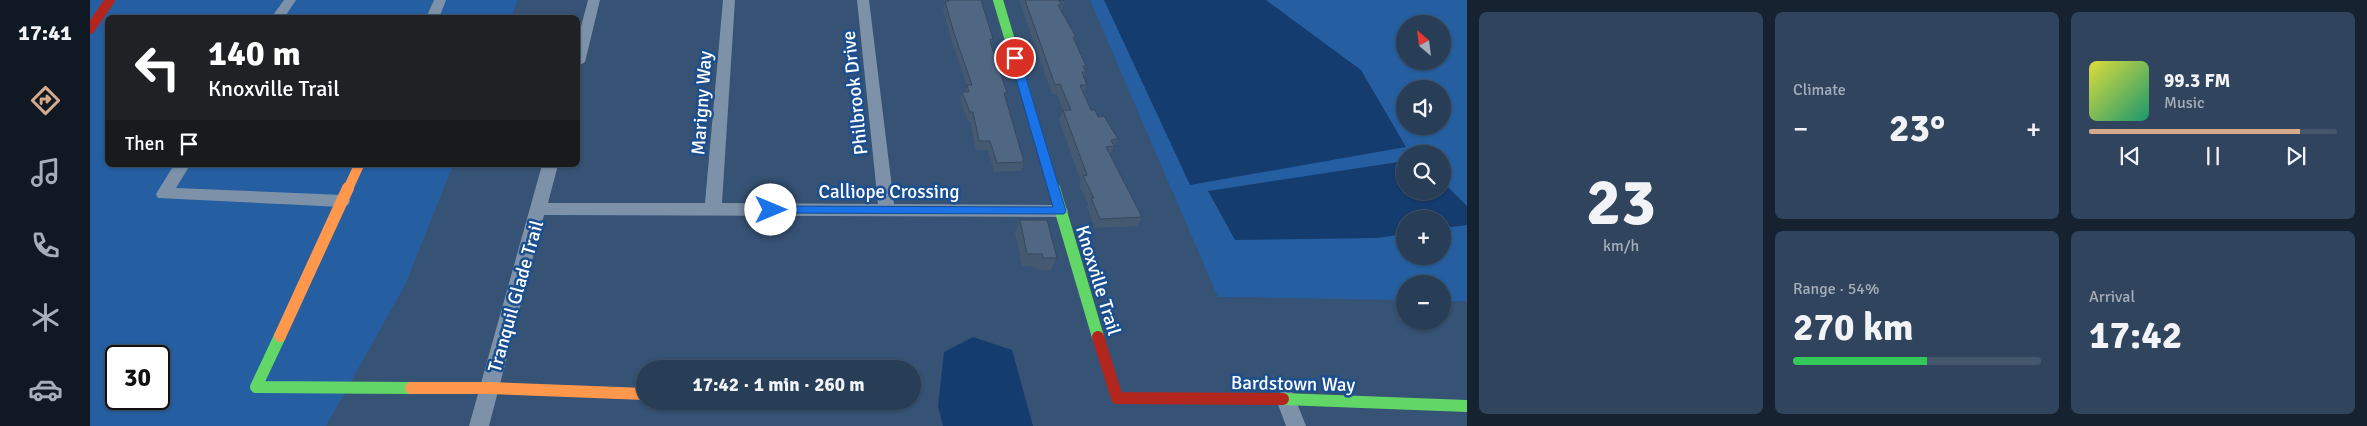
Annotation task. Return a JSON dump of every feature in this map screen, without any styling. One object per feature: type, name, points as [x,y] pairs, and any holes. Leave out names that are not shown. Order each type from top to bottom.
[{"type":"street","points":[[90,29],[110,0]]},
{"type":"street","points":[[279,15],[290,0]]},
{"type":"street","points":[[433,15],[440,0]]},
{"type":"street","points":[[580,54],[594,0]]},
{"type":"street","name":"Marigny Way","points":[[713,210],[729,0]]},
{"type":"street","name":"Philbrook Drive","points":[[863,0],[887,211]]},
{"type":"street","name":"Knoxville Trail","points":[[998,0],[1117,398]]},
{"type":"street","points":[[181,167],[164,194],[342,201]]},
{"type":"street","points":[[358,167],[256,387],[488,388],[636,394]]},
{"type":"street","name":"Tranquil Glade Trail","points":[[479,426],[550,167]]},
{"type":"street","name":"Calliope Crossing","points":[[539,209],[1060,211]]},
{"type":"street","name":"Bardstown Way","points":[[1117,398],[1286,399],[1467,406]]},
{"type":"street","points":[[1286,399],[1296,426]]},
{"type":"shaded area","points":[[90,0],[518,0],[512,15],[105,15],[105,167],[452,167],[405,285],[326,426],[90,426]]},
{"type":"shaded area","points":[[1090,0],[1467,0],[1467,301],[1451,301],[1451,275],[1396,275],[1396,300],[1218,297]]},
{"type":"shaded area","points":[[1104,0],[1266,0],[1361,70],[1396,130],[1396,135],[1399,135],[1405,145],[1396,145],[1396,149],[1190,185]]},
{"type":"shaded area","points":[[1396,162],[1396,200],[1451,200],[1451,190],[1467,206],[1467,225],[1451,227],[1451,210],[1396,210],[1396,235],[1378,238],[1235,240],[1208,191]]},
{"type":"shaded area","points":[[973,337],[1012,350],[1033,426],[943,426],[938,406],[944,352]]},
{"type":"building","points":[[981,0],[993,39],[990,39],[991,45],[1007,93],[1004,93],[1024,162],[997,163],[990,141],[979,141],[973,112],[970,112],[962,92],[969,92],[967,85],[972,85],[954,33],[945,1]]},
{"type":"building","points":[[1025,0],[1065,0],[1059,1],[1062,5],[1058,5],[1076,37],[1073,37],[1086,66],[1083,66],[1086,72],[1082,72],[1087,85],[1080,85],[1091,110],[1095,110],[1098,117],[1104,116],[1118,139],[1111,140],[1114,146],[1106,147],[1142,217],[1100,219],[1091,198],[1094,198],[1083,176],[1087,175],[1063,110],[1071,110],[1060,84],[1055,85]]},
{"type":"building","points":[[1020,220],[1047,220],[1057,258],[1043,258],[1042,254],[1027,254]]},
{"type":"traffic: fast","points":[[998,0],[1098,337]]},
{"type":"traffic: fast","points":[[280,336],[256,387],[411,388]]},
{"type":"traffic: fast","points":[[1283,399],[1467,406]]},
{"type":"traffic: slow","points":[[280,336],[358,167]]},
{"type":"traffic: slow","points":[[411,388],[489,388],[636,394]]},
{"type":"traffic: jam","points":[[90,29],[110,0]]},
{"type":"traffic: jam","points":[[1098,337],[1117,398],[1283,399]]},
{"type":"route","points":[[771,210],[1060,211],[1015,58]]}]
